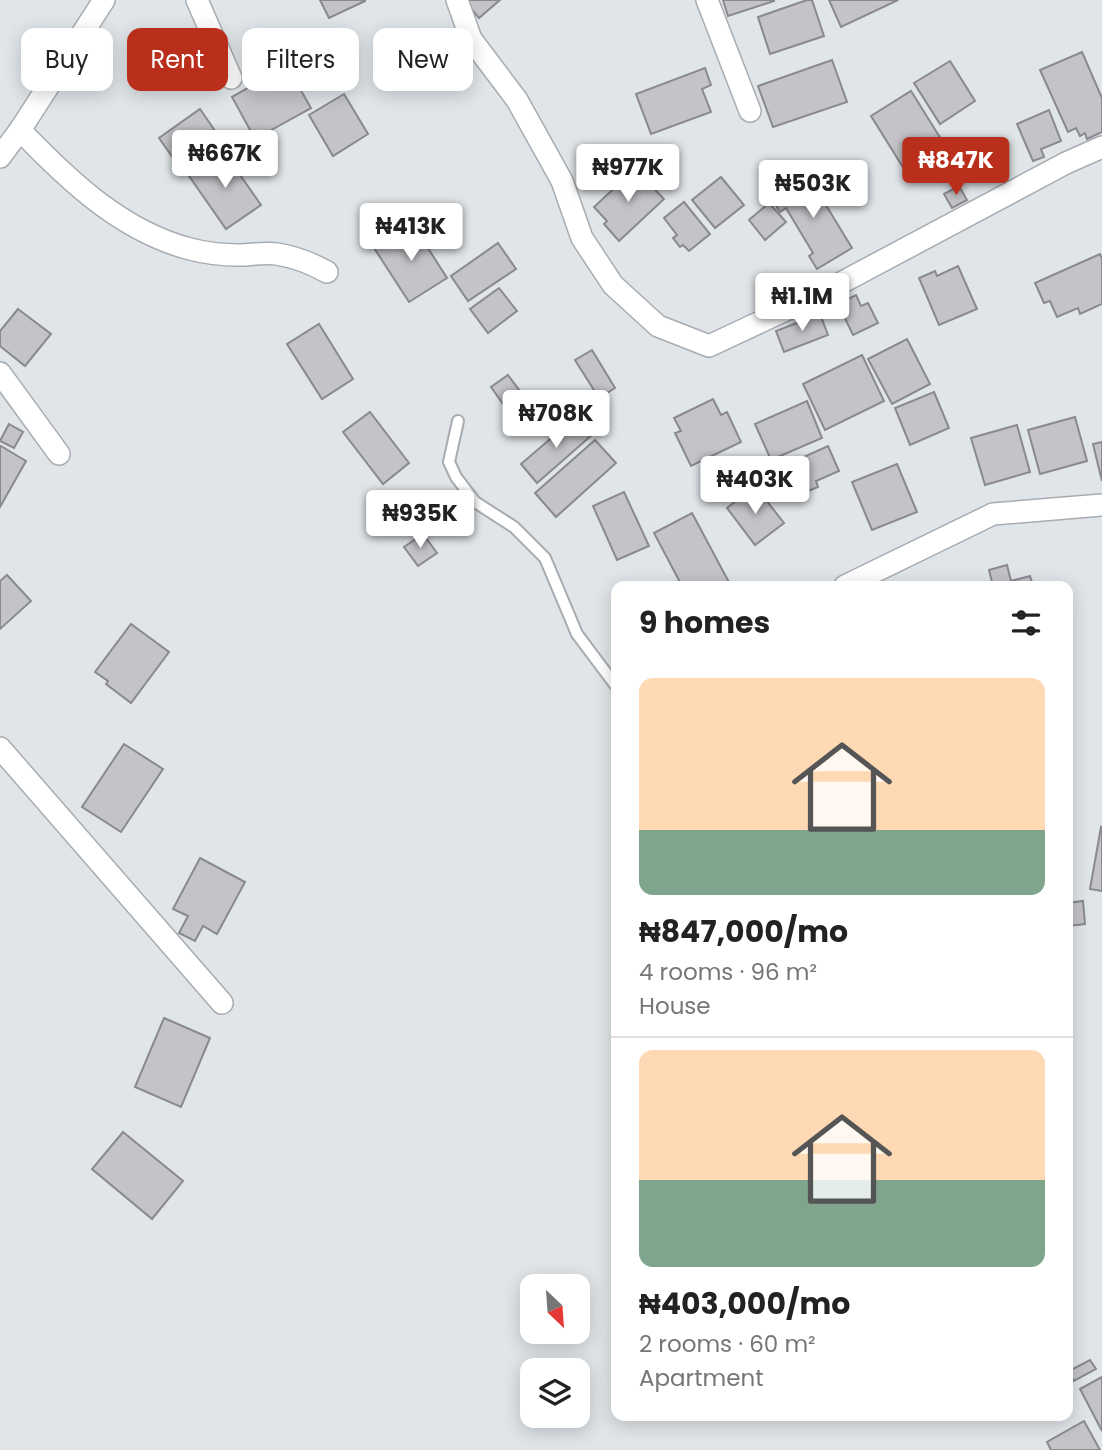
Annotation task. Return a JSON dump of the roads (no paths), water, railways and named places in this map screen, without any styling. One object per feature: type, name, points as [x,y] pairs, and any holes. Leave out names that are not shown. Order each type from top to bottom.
[{"type":"street","points":[[0,157],[104,0]]},
{"type":"street","points":[[197,0],[231,78]]},
{"type":"street","points":[[457,0],[471,39],[517,100],[562,181],[582,238],[613,285],[658,326],[709,346],[824,292],[1066,163],[1102,147]]},
{"type":"street","points":[[707,0],[751,111]]},
{"type":"street","points":[[20,130],[61,173],[97,203],[143,230],[191,250],[237,255],[274,254],[307,261],[327,272]]},
{"type":"street","points":[[0,373],[60,454]]},
{"type":"street","points":[[855,581],[993,514],[1102,505]]},
{"type":"street","points":[[0,748],[222,1003]]},
{"type":"lane","points":[[457,421],[449,462],[456,477],[475,502],[514,527],[545,558],[577,634],[611,679]]}]
